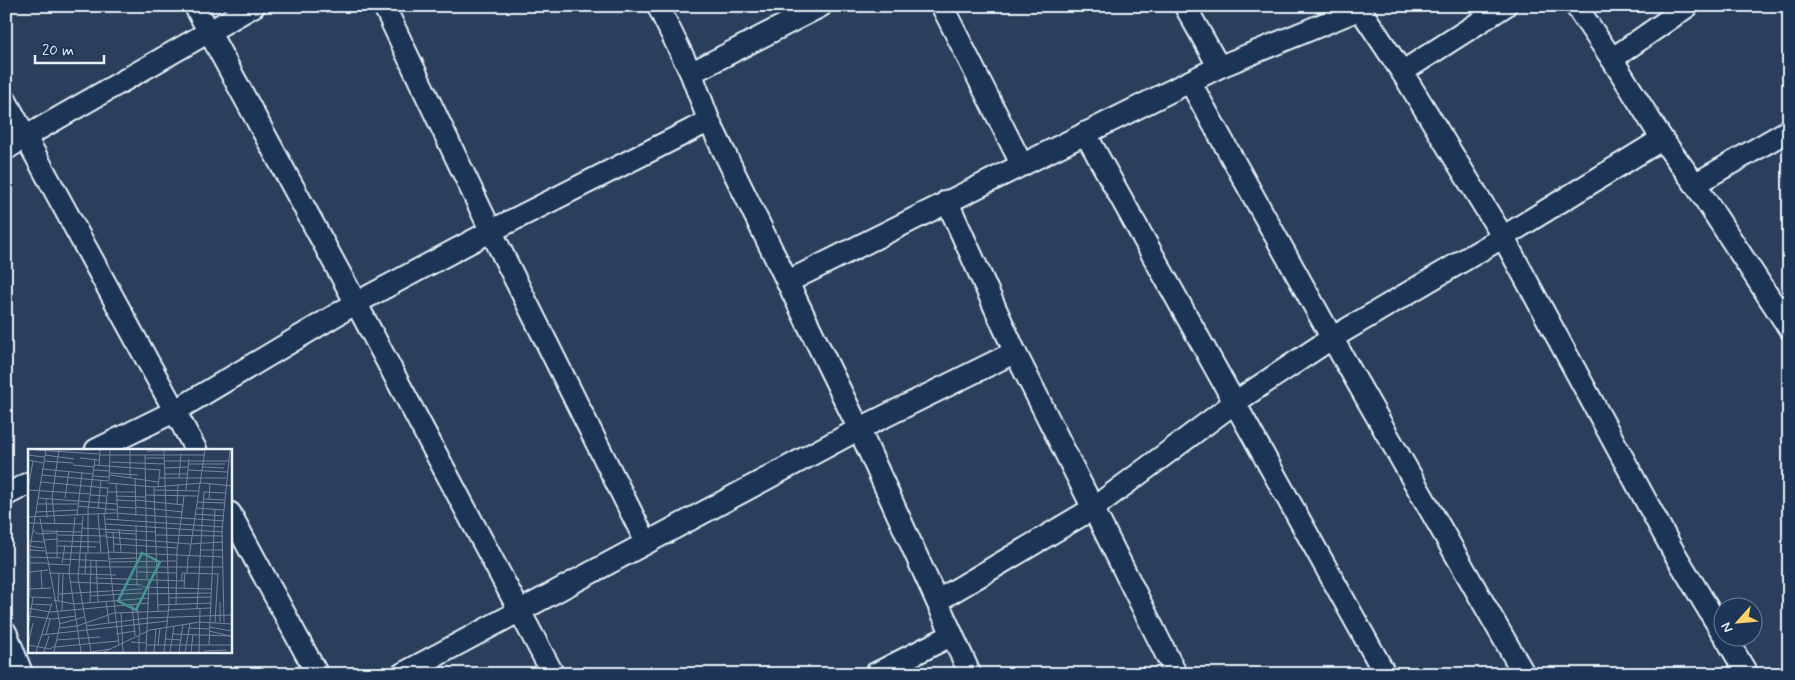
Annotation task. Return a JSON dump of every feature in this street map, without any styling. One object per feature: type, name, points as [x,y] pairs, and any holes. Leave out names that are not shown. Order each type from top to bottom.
[{"type":"street","points":[[195,6],[356,303],[553,674]]},
{"type":"street","points":[[6,150],[25,137],[254,6]]},
{"type":"street","points":[[384,6],[492,232],[646,542]]},
{"type":"street","points":[[658,6],[691,73],[709,121],[859,430],[970,674]]},
{"type":"street","points":[[691,73],[821,6]]},
{"type":"street","points":[[942,6],[1022,165]]},
{"type":"street","points":[[1185,6],[1219,67]]},
{"type":"street","points":[[1402,72],[1505,6]]},
{"type":"street","points":[[1576,6],[1662,139],[1695,184],[1789,328]]},
{"type":"street","points":[[1612,59],[1688,6]]},
{"type":"street","points":[[787,282],[1219,67],[1359,8],[1402,72],[1503,237],[1672,548],[1712,615]]},
{"type":"street","points":[[1190,82],[1332,338],[1524,674]]},
{"type":"street","points":[[6,102],[195,449]]},
{"type":"street","points":[[98,449],[174,411],[356,303],[709,121]]},
{"type":"street","points":[[1695,184],[1789,130]]},
{"type":"street","points":[[1085,133],[1385,674]]},
{"type":"street","points":[[937,601],[1092,509],[1234,403],[1332,338],[1503,237],[1662,139]]},
{"type":"street","points":[[947,201],[1014,352],[1176,674]]},
{"type":"street","points":[[402,674],[646,542],[859,430],[1014,352]]},
{"type":"street","points":[[6,494],[28,484]]},
{"type":"street","points":[[231,516],[317,674]]},
{"type":"street","points":[[6,633],[22,674]]},
{"type":"street","points":[[875,674],[952,635]]},
{"type":"street","points":[[1732,648],[1747,674]]}]
